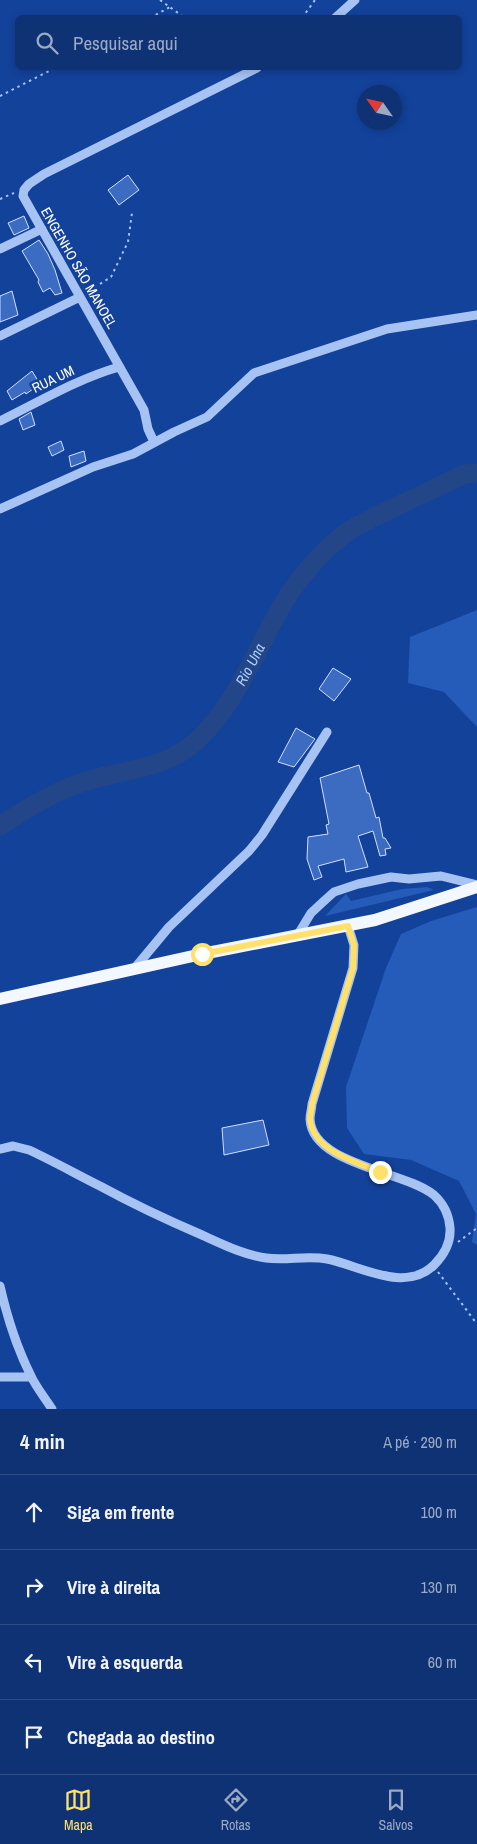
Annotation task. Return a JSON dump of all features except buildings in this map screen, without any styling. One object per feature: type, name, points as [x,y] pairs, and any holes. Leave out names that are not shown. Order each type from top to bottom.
[{"type":"main road","points":[[0,999],[134,969],[348,926],[412,909],[477,886]]},
{"type":"street","points":[[338,15],[355,0]]},
{"type":"street","points":[[24,190],[28,184],[74,158],[251,70]]},
{"type":"street","name":"ENGENHO SÃO MANOEL","points":[[24,190],[23,196],[144,410],[148,429],[154,442]]},
{"type":"street","points":[[0,249],[42,229]]},
{"type":"street","points":[[0,336],[80,297]]},
{"type":"street","points":[[0,509],[93,467],[133,454],[207,417],[254,373],[388,329],[477,315]]},
{"type":"street","name":"RUA UM","points":[[0,421],[91,376],[119,366]]},
{"type":"street","points":[[134,969],[169,927],[249,851],[262,836],[328,732]]},
{"type":"street","points":[[297,936],[312,913],[340,885],[391,877],[409,879],[441,876],[477,886]]},
{"type":"street","points":[[0,1149],[13,1146],[29,1150],[166,1219],[248,1254],[266,1258],[327,1259],[395,1278],[410,1277],[423,1273],[434,1266],[446,1251],[451,1237],[449,1218],[442,1204],[433,1194],[330,1150],[317,1138],[312,1127],[310,1119],[312,1104],[353,968],[354,945],[348,926]]},
{"type":"street","points":[[0,1286],[14,1336],[31,1377],[52,1409]]},
{"type":"street","points":[[0,1376],[31,1377]]},
{"type":"path","points":[[160,0],[181,15]]},
{"type":"path","points":[[304,15],[316,0]]},
{"type":"path","points":[[155,15],[170,7]]},
{"type":"path","points":[[0,96],[51,70]]},
{"type":"path","points":[[0,199],[24,190]]},
{"type":"path","points":[[80,297],[111,277],[128,242],[132,213]]},
{"type":"path","points":[[446,1251],[477,1228]]},
{"type":"path","points":[[434,1266],[477,1324]]},
{"type":"shaded area","points":[[477,610],[476,726],[444,692],[408,683],[410,637]]},
{"type":"shaded area","points":[[427,887],[434,890],[325,916],[346,894],[351,901],[402,889]]},
{"type":"shaded area","points":[[477,907],[477,1245],[472,1242],[476,1214],[459,1181],[411,1160],[364,1154],[347,1128],[346,1087],[386,968],[401,934],[431,921]]},
{"type":"waterway","name":"Rio Una","points":[[0,826],[62,790],[98,778],[155,764],[182,752],[210,727],[223,710],[247,672],[289,594],[307,570],[328,548],[343,535],[367,520],[465,474],[477,473]]},
{"type":"route","points":[[202,954],[348,926],[354,945],[353,968],[312,1104],[310,1119],[317,1138],[330,1150],[380,1172]]}]
